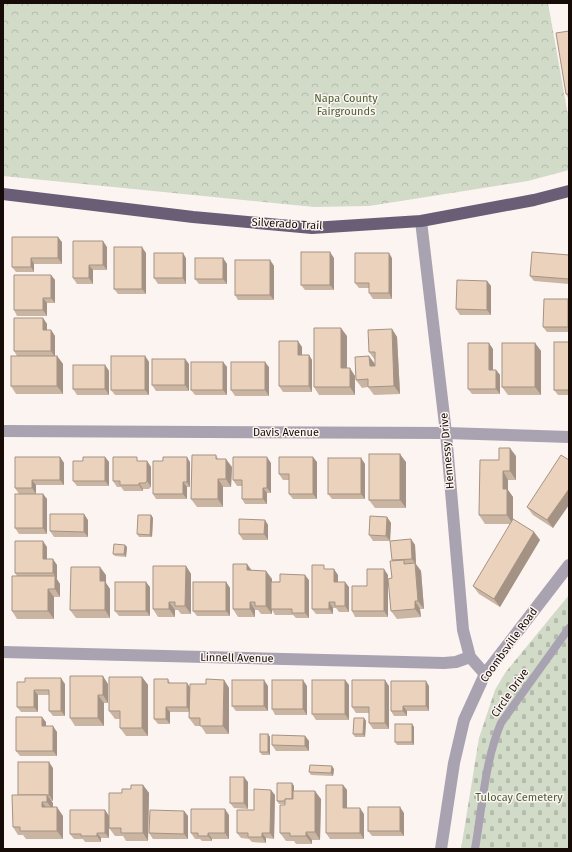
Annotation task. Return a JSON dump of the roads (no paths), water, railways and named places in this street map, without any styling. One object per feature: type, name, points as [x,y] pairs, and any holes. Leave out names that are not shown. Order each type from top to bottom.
[{"type":"main road","name":"Silverado Trail","points":[[3,194],[193,217],[312,228],[421,221],[534,200],[569,191]]},
{"type":"street","name":"Hennessy Drive","points":[[421,221],[446,434],[462,630],[470,657],[485,674]]},
{"type":"street","name":"Davis Avenue","points":[[3,431],[446,434],[569,437]]},
{"type":"street","name":"Coombsville Road","points":[[441,849],[454,762],[464,720],[485,674],[569,565]]},
{"type":"street","name":"Linnell Avenue","points":[[3,652],[444,663],[456,662],[470,657]]},
{"type":"lane","name":"Circle Drive","points":[[475,849],[487,776],[497,733],[501,723],[569,628]]},
{"type":"park label","name":"Napa County Fairgrounds","points":[[346,104]]},
{"type":"park label","name":"Tulocay Cemetery","points":[[519,797]]}]
